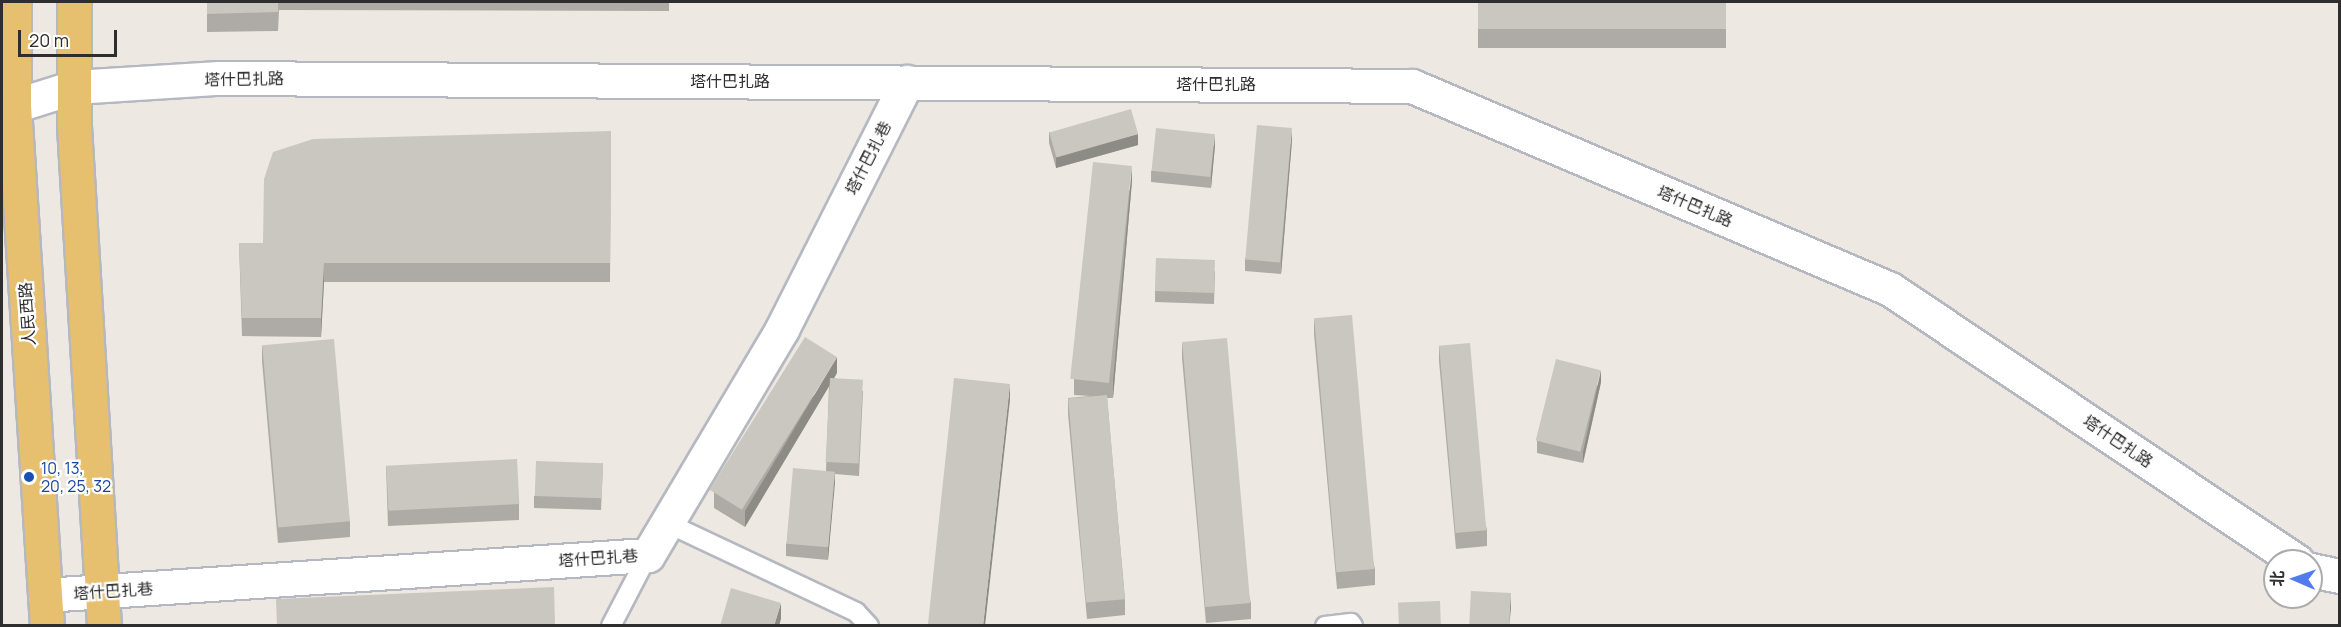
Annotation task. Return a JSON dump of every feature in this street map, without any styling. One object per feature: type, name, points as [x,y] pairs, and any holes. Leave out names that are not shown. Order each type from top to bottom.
[{"type":"main road","name":"人民西路","points":[[14,2],[8,106],[46,610]]},
{"type":"main road","points":[[74,2],[74,126],[104,626]]},
{"type":"street","name":"塔什巴扎路","points":[[8,106],[74,87],[219,78],[1412,86],[1890,289],[2279,549]]},
{"type":"street","name":"塔什巴扎巷","points":[[46,610],[102,592],[648,555],[782,328],[907,82]]},
{"type":"street","points":[[2323,572],[2340,576]]},
{"type":"lane","points":[[667,523],[856,612],[869,626]]},
{"type":"lane","points":[[611,626],[648,555]]},
{"type":"lane","points":[[1325,626],[1351,623],[1353,626]]},
{"type":"building","points":[[207,2],[278,2],[278,12],[207,14]]},
{"type":"building","points":[[1478,2],[1726,2],[1726,29],[1478,29]]},
{"type":"building","points":[[1131,109],[1138,134],[1056,157],[1049,132]]},
{"type":"building","points":[[1257,125],[1292,128],[1280,263],[1245,259]]},
{"type":"building","points":[[1156,128],[1215,134],[1210,177],[1152,171]]},
{"type":"building","points":[[611,131],[610,263],[324,263],[321,318],[242,318],[239,243],[263,243],[264,179],[273,152],[313,139]]},
{"type":"building","points":[[1093,162],[1132,166],[1109,383],[1070,379]]},
{"type":"building","points":[[1156,258],[1215,260],[1214,293],[1155,291]]},
{"type":"building","points":[[1352,315],[1374,569],[1336,572],[1314,318]]},
{"type":"building","points":[[805,337],[837,357],[742,510],[710,490]]},
{"type":"building","points":[[1227,338],[1250,603],[1205,607],[1182,342]]},
{"type":"building","points":[[334,339],[350,521],[278,528],[262,345]]},
{"type":"building","points":[[1470,343],[1486,530],[1456,533],[1439,346]]},
{"type":"building","points":[[1556,359],[1601,370],[1580,452],[1536,441]]},
{"type":"building","points":[[830,378],[863,380],[859,464],[826,462]]},
{"type":"building","points":[[954,378],[1010,384],[983,626],[928,624]]},
{"type":"building","points":[[1107,395],[1125,599],[1086,603],[1068,398]]},
{"type":"building","points":[[517,459],[519,504],[389,511],[386,466]]},
{"type":"building","points":[[536,461],[603,463],[602,498],[535,496]]},
{"type":"building","points":[[793,468],[835,472],[828,547],[786,544]]},
{"type":"building","points":[[554,587],[555,626],[277,626],[276,599]]},
{"type":"building","points":[[731,588],[781,603],[774,626],[720,626]]},
{"type":"building","points":[[1471,591],[1511,593],[1509,626],[1469,626]]},
{"type":"building","points":[[1440,601],[1441,626],[1399,626],[1398,602]]},
{"type":"place","name":"10, 13, 20, 25, 32","points":[[29,477]]}]
